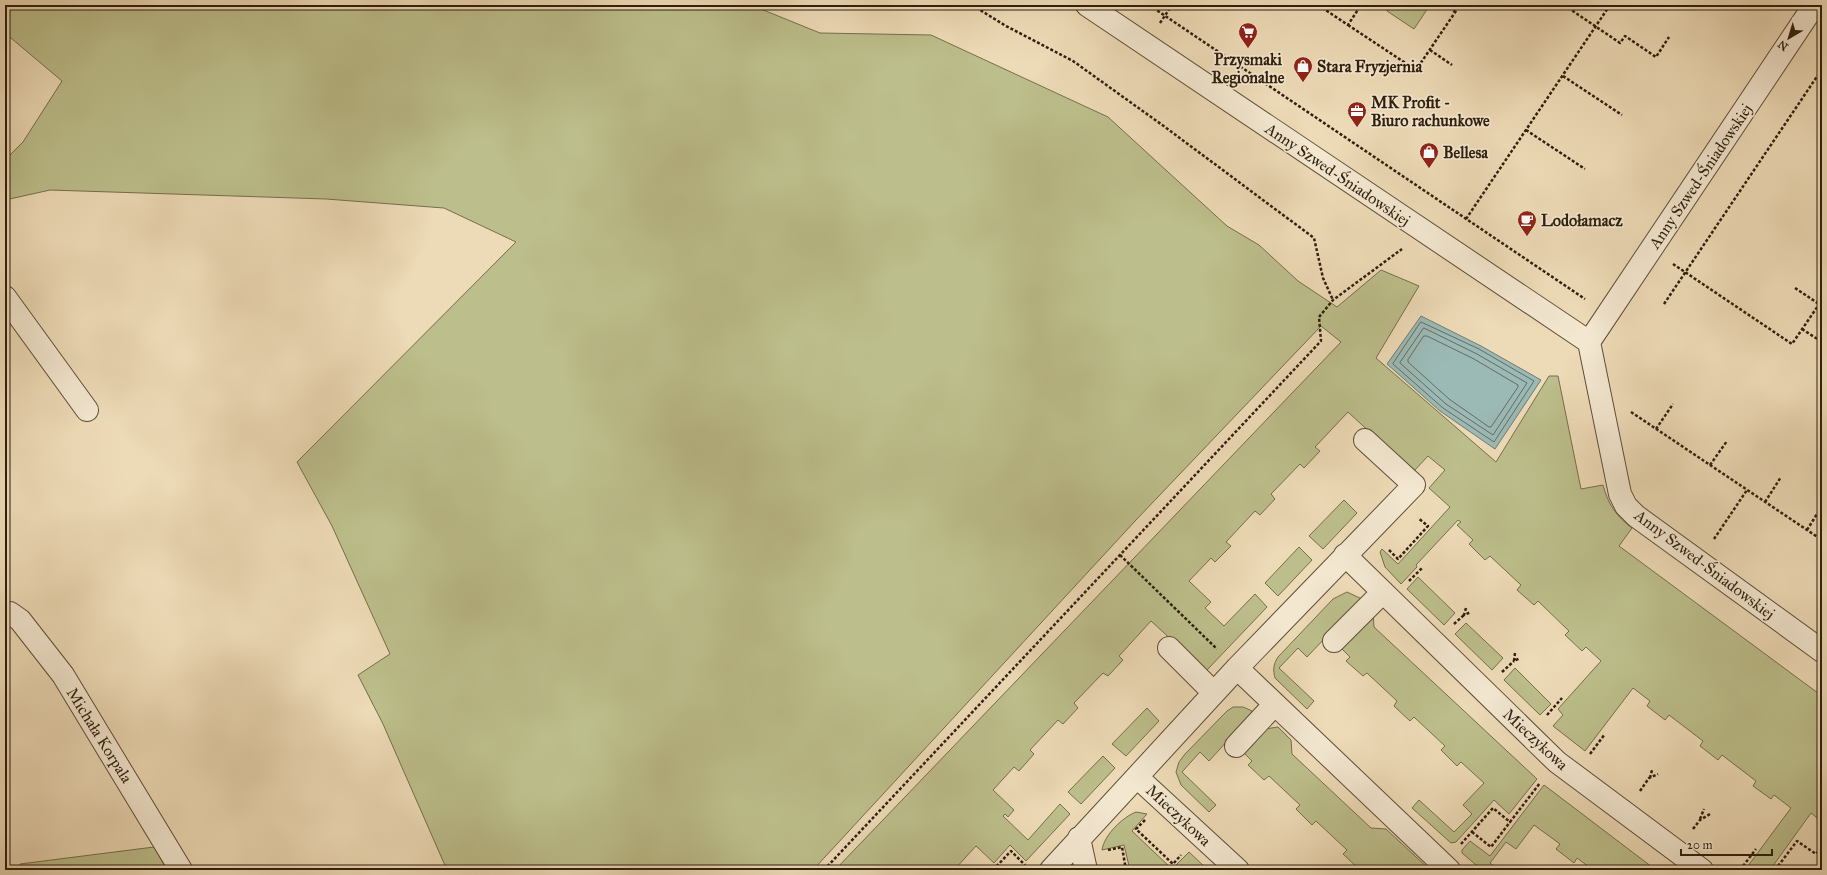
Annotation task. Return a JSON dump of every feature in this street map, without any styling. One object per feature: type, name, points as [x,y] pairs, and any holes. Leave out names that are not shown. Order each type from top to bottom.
[{"type":"street","name":"Anny Szwed-Śniadowskiej","points":[[1086,5],[1589,342],[1620,494],[1626,506],[1636,516],[1822,651]]},
{"type":"street","name":"Anny Szwed-Śniadowskiej","points":[[1589,342],[1812,11]]},
{"type":"street","points":[[5,297],[87,410]]},
{"type":"street","name":"Mieczykowa","points":[[1051,870],[1137,777],[1208,687],[1237,668],[1414,485],[1365,440]]},
{"type":"street","name":"Mieczykowa","points":[[1345,555],[1557,762],[1702,870]]},
{"type":"street","points":[[1334,641],[1383,592]]},
{"type":"street","name":"Michała Korpala","points":[[5,614],[10,613],[20,620],[63,675],[180,870]]},
{"type":"street","points":[[1168,648],[1208,687]]},
{"type":"street","points":[[1237,668],[1446,868]]},
{"type":"street","points":[[1236,746],[1275,704]]},
{"type":"street","name":"Mieczykowa","points":[[1137,777],[1238,870]]},
{"type":"street","points":[[1079,838],[1086,870]]},
{"type":"path","points":[[972,5],[1006,26],[1073,61],[1314,238],[1323,278],[1333,300]]},
{"type":"path","points":[[1149,5],[1608,314]]},
{"type":"path","points":[[1318,5],[1416,70],[1460,5]]},
{"type":"path","points":[[1348,25],[1361,5]]},
{"type":"path","points":[[1445,5],[1455,12]]},
{"type":"path","points":[[1564,5],[1620,43],[1625,36],[1656,57],[1669,37]]},
{"type":"path","points":[[1466,219],[1610,5]]},
{"type":"path","points":[[1430,50],[1452,65]]},
{"type":"path","points":[[1664,304],[1822,69]]},
{"type":"path","points":[[1563,76],[1622,115]]},
{"type":"path","points":[[1526,130],[1585,169]]},
{"type":"path","points":[[824,870],[1321,341],[1319,317],[1333,300],[1402,248],[1432,237]]},
{"type":"path","points":[[1651,249],[1792,344],[1822,300]]},
{"type":"path","points":[[1795,288],[1819,304]]},
{"type":"path","points":[[1802,329],[1822,342]]},
{"type":"path","points":[[1656,429],[1673,404]]},
{"type":"path","points":[[1628,410],[1822,540]]},
{"type":"path","points":[[1710,465],[1727,441]]},
{"type":"path","points":[[1765,502],[1781,477]]},
{"type":"path","points":[[1699,561],[1747,490]]},
{"type":"path","points":[[1806,530],[1822,506]]},
{"type":"path","points":[[1387,548],[1398,558],[1428,526],[1416,516]]},
{"type":"path","points":[[1120,555],[1225,657],[1208,687]]},
{"type":"path","points":[[1407,583],[1423,567]]},
{"type":"path","points":[[1466,608],[1464,615],[1471,612]]},
{"type":"path","points":[[1514,661],[1515,653]]},
{"type":"path","points":[[1497,677],[1514,661],[1520,658]]},
{"type":"path","points":[[1542,720],[1562,698]]},
{"type":"path","points":[[1587,758],[1605,734]]},
{"type":"path","points":[[1472,832],[1491,847],[1557,762]]},
{"type":"path","points":[[1636,796],[1649,778],[1652,770]]},
{"type":"path","points":[[1649,778],[1658,774]]},
{"type":"path","points":[[1446,868],[1472,832],[1493,808],[1510,822]]},
{"type":"path","points":[[1692,830],[1700,820],[1704,809]]},
{"type":"path","points":[[1700,820],[1710,814]]},
{"type":"path","points":[[1147,818],[1136,829],[1173,864],[1184,852]]},
{"type":"path","points":[[1775,870],[1797,841],[1816,854],[1822,847]]},
{"type":"path","points":[[1107,850],[1122,847],[1126,870]]},
{"type":"path","points":[[1740,870],[1756,849]]},
{"type":"path","points":[[993,870],[1011,851],[1027,867]]},
{"type":"green space","points":[[5,5],[751,5],[820,33],[931,35],[1108,117],[1227,226],[1259,245],[1298,281],[1337,307],[1381,270],[1419,286],[1376,358],[1496,462],[1549,376],[1558,376],[1581,489],[1603,485],[1607,498],[1613,509],[1621,519],[1632,528],[1619,546],[1822,696],[1822,822],[1811,813],[1770,870],[1745,870],[1791,808],[1774,795],[1771,799],[1753,786],[1756,781],[1722,755],[1718,760],[1700,746],[1703,741],[1669,715],[1665,720],[1647,706],[1650,701],[1633,688],[1585,751],[1553,726],[1563,715],[1558,709],[1601,661],[1586,647],[1582,651],[1565,635],[1569,631],[1538,601],[1534,605],[1517,590],[1521,585],[1490,556],[1485,560],[1469,544],[1473,540],[1457,525],[1461,522],[1458,520],[1416,565],[1417,567],[1401,584],[1385,567],[1380,552],[1382,549],[1398,564],[1450,507],[1429,488],[1445,470],[1428,456],[1413,472],[1348,412],[1315,447],[1320,451],[1304,468],[1300,464],[1271,494],[1275,499],[1260,515],[1255,511],[1226,542],[1231,546],[1215,562],[1211,558],[1189,581],[1211,602],[1205,608],[1224,626],[1255,594],[1267,607],[1207,670],[1177,641],[1174,642],[1151,621],[1119,656],[1123,660],[1108,676],[1103,673],[1074,703],[1078,708],[1063,724],[1058,720],[1030,750],[1034,754],[1019,771],[1014,767],[993,790],[1014,810],[1008,817],[1005,814],[1003,816],[1028,840],[1060,804],[1070,814],[1026,861],[1010,845],[994,863],[976,846],[954,870],[835,870],[1341,342],[1321,326],[1136,520],[813,870],[447,870],[383,724],[358,675],[390,654],[332,526],[297,462],[516,242],[444,208],[326,199],[50,190],[5,200],[5,160],[23,142],[62,81],[5,33]]},
{"type":"green space","points":[[1391,5],[1430,5],[1414,29],[1387,11]]},
{"type":"green space","points":[[1344,500],[1357,513],[1323,549],[1309,536]]},
{"type":"green space","points":[[1299,547],[1312,560],[1278,596],[1265,583]]},
{"type":"green space","points":[[1418,577],[1455,613],[1444,625],[1407,589]]},
{"type":"green space","points":[[1347,592],[1362,599],[1307,657],[1298,648],[1279,668],[1314,701],[1307,709],[1275,678],[1274,665],[1278,657],[1333,599]]},
{"type":"green space","points":[[1373,612],[1374,627],[1537,779],[1509,814],[1494,800],[1456,842],[1451,843],[1412,808],[1419,800],[1454,832],[1472,814],[1463,805],[1484,783],[1461,762],[1457,766],[1441,750],[1445,746],[1414,717],[1410,721],[1394,706],[1397,701],[1367,673],[1363,676],[1346,661],[1350,657],[1340,647]]},
{"type":"green space","points":[[1466,623],[1503,658],[1492,670],[1455,634]]},
{"type":"green space","points":[[1515,668],[1551,704],[1540,715],[1504,680]]},
{"type":"green space","points":[[1233,707],[1243,707],[1252,711],[1251,715],[1209,761],[1200,752],[1182,772],[1216,805],[1209,812],[1181,785],[1176,772],[1179,762],[1185,754],[1227,711]]},
{"type":"green space","points":[[1147,708],[1159,721],[1126,756],[1112,744]]},
{"type":"green space","points":[[1278,727],[1291,740],[1292,754],[1371,828],[1386,829],[1430,870],[1369,870],[1363,865],[1359,869],[1343,854],[1347,850],[1316,821],[1312,825],[1296,809],[1300,805],[1269,776],[1264,780],[1248,765],[1252,761],[1243,752],[1265,729]]},
{"type":"green space","points":[[1103,756],[1115,768],[1081,804],[1068,792]]},
{"type":"green space","points":[[1544,785],[1656,870],[1593,870],[1577,858],[1574,863],[1556,849],[1560,844],[1534,825],[1516,849],[1506,842],[1490,863],[1499,870],[1482,870],[1462,853],[1462,850],[1470,841],[1490,856]]},
{"type":"green space","points":[[1136,812],[1147,814],[1132,831],[1172,869],[1189,852],[1208,870],[1130,870],[1124,845],[1102,850],[1106,838],[1115,827],[1125,818]]},
{"type":"green space","points":[[154,847],[167,870],[22,870],[20,864]]},
{"type":"water","points":[[1421,316],[1481,346],[1541,380],[1495,449],[1440,411],[1387,364]]},
{"type":"place","name":"Przysmaki Regionalne","points":[[1248,49]]},
{"type":"place","name":"Stara Fryzjernia","points":[[1303,83]]},
{"type":"place","name":"MK Profit - Biuro rachunkowe","points":[[1357,128]]},
{"type":"place","name":"Bellesa","points":[[1429,169]]},
{"type":"place","name":"Lodołamacz","points":[[1527,237]]}]
